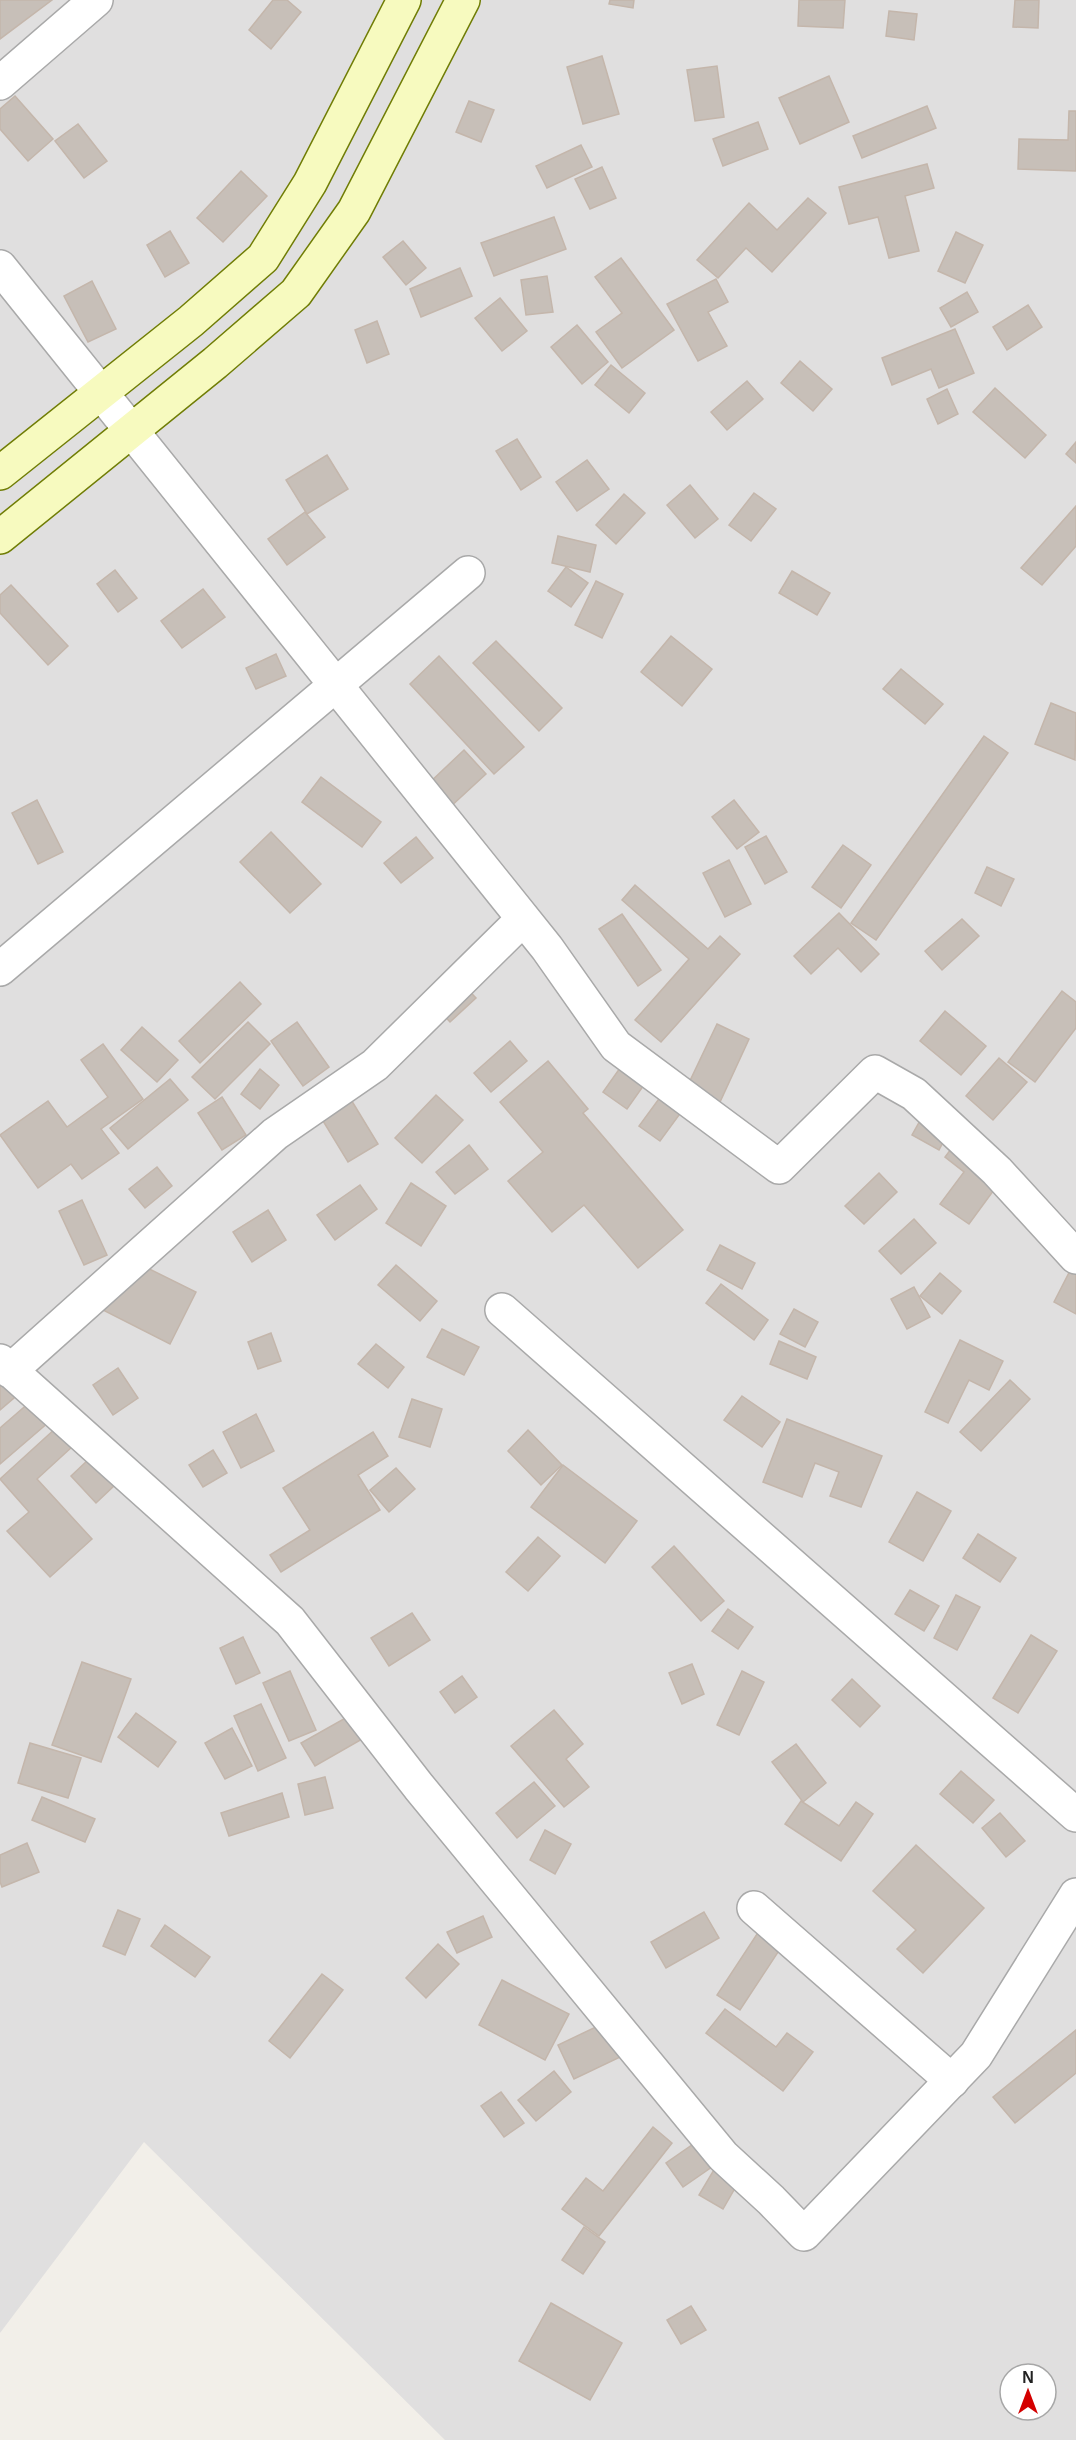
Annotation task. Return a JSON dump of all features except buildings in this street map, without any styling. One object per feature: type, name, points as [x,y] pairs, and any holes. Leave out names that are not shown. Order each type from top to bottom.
[{"type":"street","points":[[0,84],[96,0]]},
{"type":"street","points":[[0,472],[191,321],[263,258],[310,183],[404,0]]},
{"type":"street","points":[[0,537],[215,363],[296,292],[354,211],[463,0]]},
{"type":"street","points":[[0,267],[547,948],[616,1046],[779,1167],[875,1072],[914,1094],[997,1171],[1076,1257]]},
{"type":"street","points":[[0,969],[468,573]]},
{"type":"street","points":[[523,919],[375,1065],[275,1134],[5,1366],[290,1621],[419,1786],[723,2156],[804,2234],[976,2055],[1076,1895]]},
{"type":"street","points":[[502,1310],[1076,1815]]},
{"type":"street","points":[[754,1908],[952,2081]]},
{"type":"shaded area","points":[[0,0],[1076,0],[1076,2440],[445,2440],[144,2142],[0,2333]]}]
